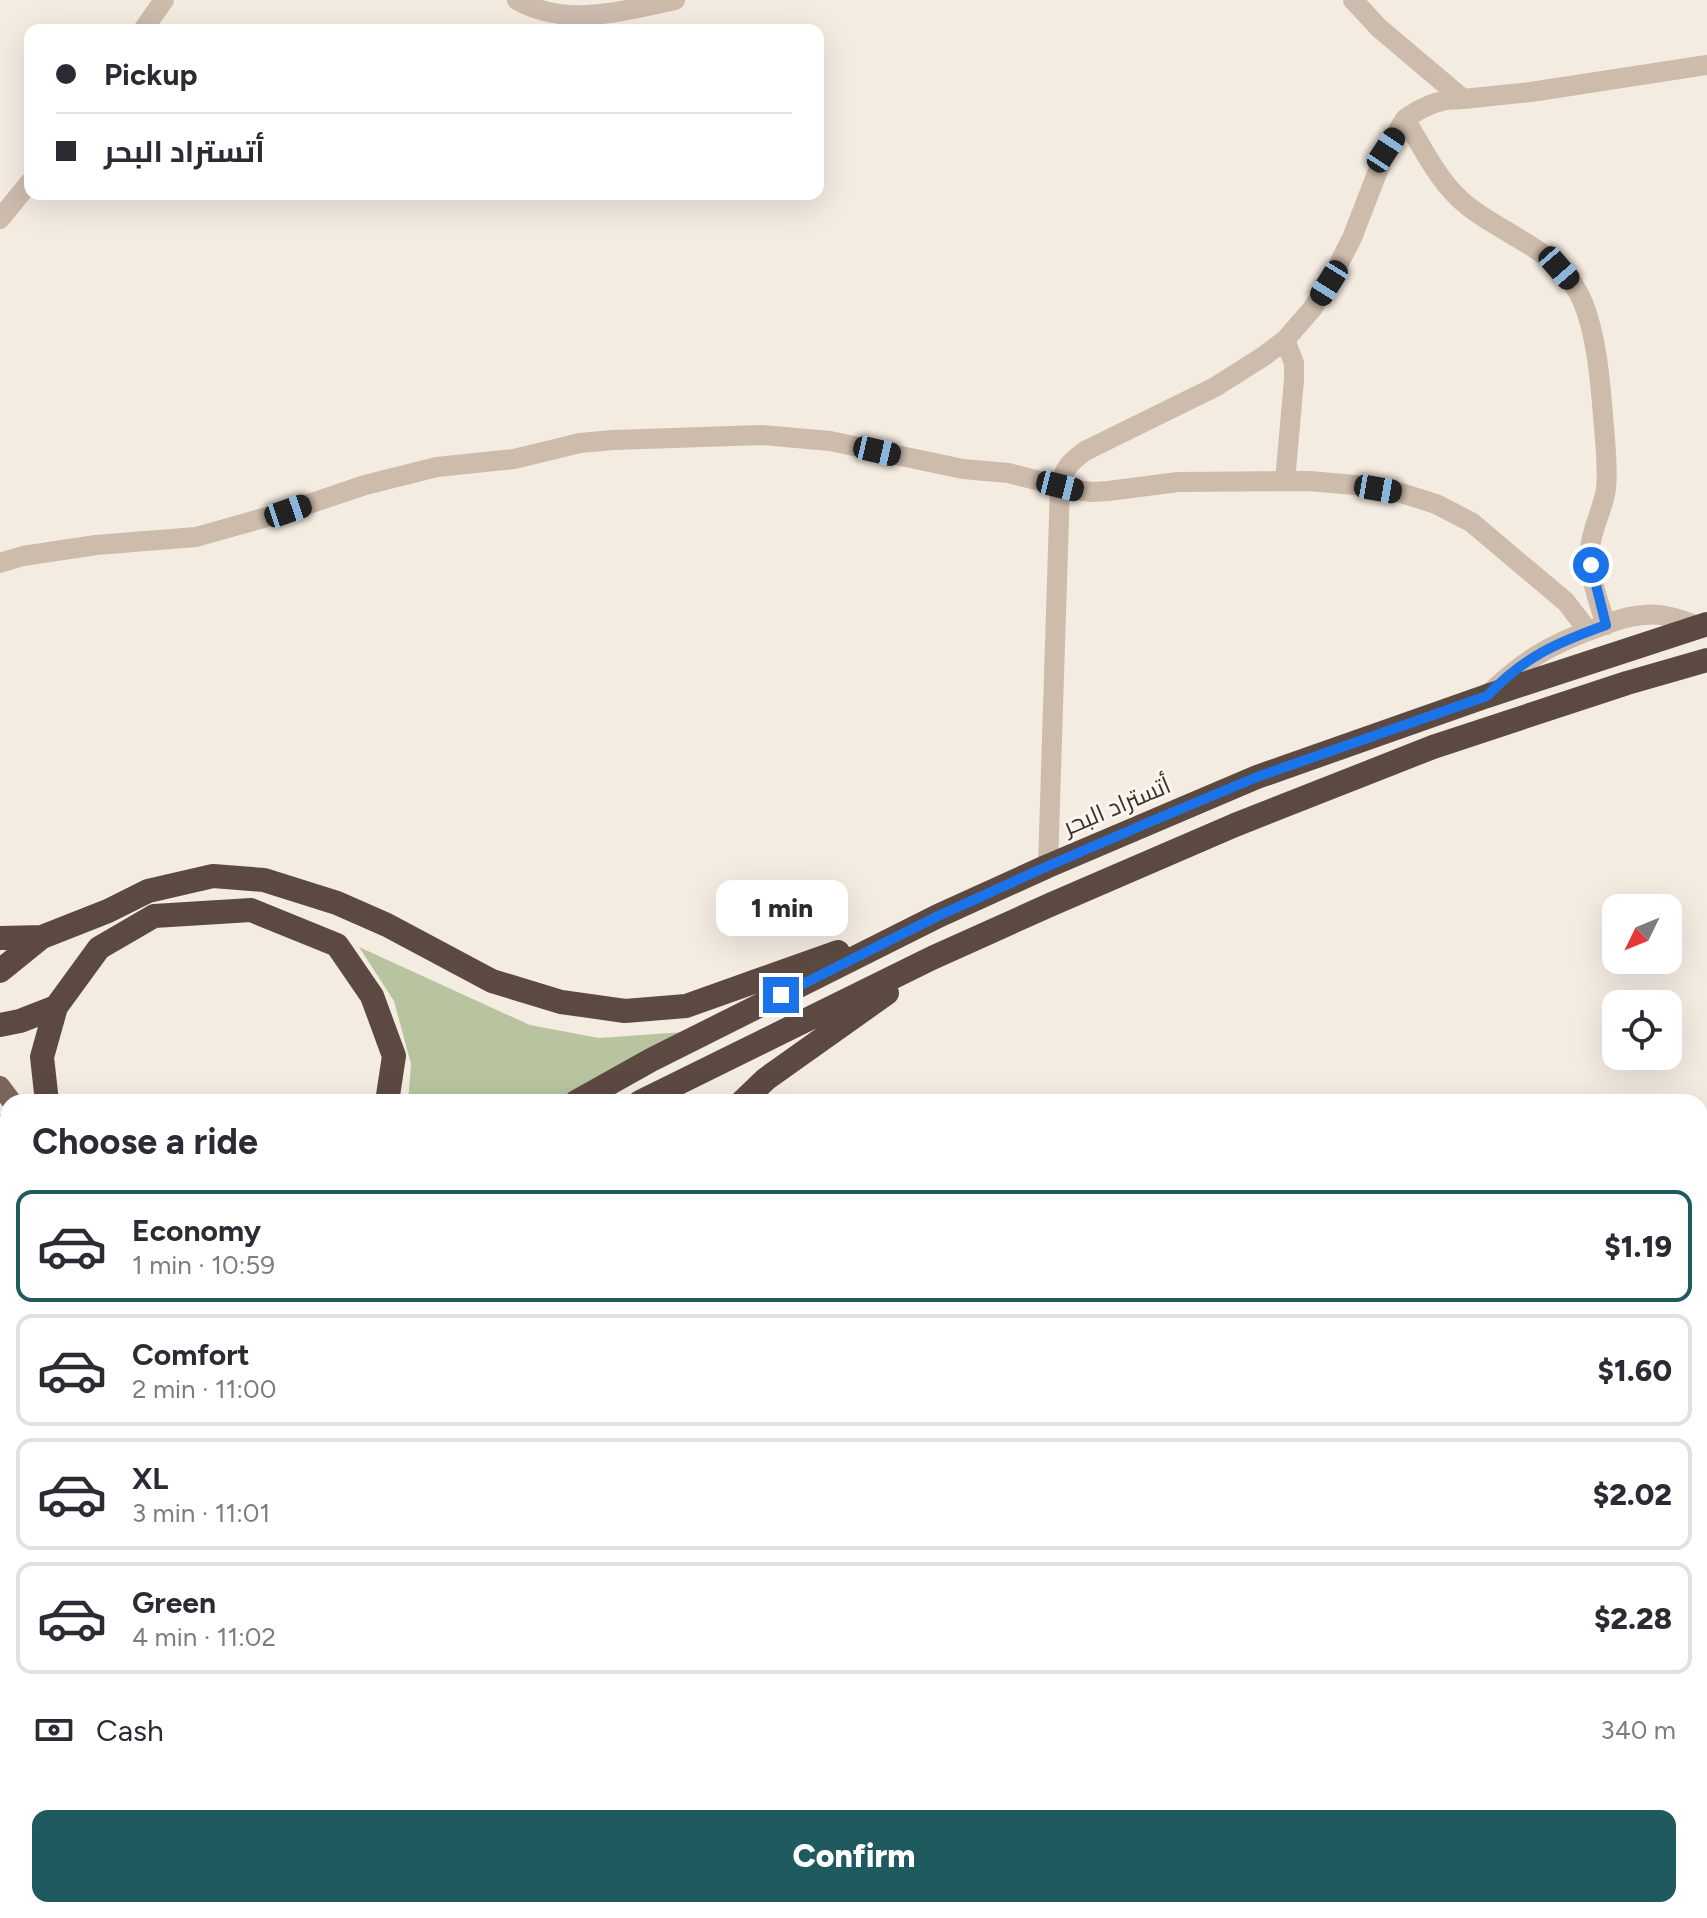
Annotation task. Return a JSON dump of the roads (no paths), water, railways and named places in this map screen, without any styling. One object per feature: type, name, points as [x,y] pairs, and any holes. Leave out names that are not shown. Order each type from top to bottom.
[{"type":"highway","name":"أتستراد البحر","points":[[590,1094],[651,1060],[938,916],[1257,777],[1702,625]]},
{"type":"highway","points":[[656,1094],[932,958],[1235,825],[1419,753],[1627,683],[1707,660]]},
{"type":"highway","points":[[0,971],[42,937],[108,911],[148,891],[213,876],[264,880],[349,908],[492,981],[561,1002],[625,1011],[686,1006],[938,916]]},
{"type":"highway","points":[[46,1094],[42,1057],[56,1007],[99,948],[154,916],[251,910],[337,945],[372,996],[394,1056],[388,1094]]},
{"type":"highway","points":[[0,938],[42,937]]},
{"type":"highway","points":[[750,1094],[766,1079],[932,958]]},
{"type":"highway","points":[[0,1025],[56,1007]]},
{"type":"street","points":[[147,24],[164,0]]},
{"type":"street","points":[[517,0],[543,12],[582,16],[675,0]]},
{"type":"street","points":[[1353,0],[1379,28],[1463,99]]},
{"type":"street","points":[[1048,866],[1060,486],[1063,472],[1072,461],[1085,451],[1215,387],[1285,340],[1312,309],[1329,283],[1352,238],[1386,150],[1405,119],[1419,110],[1446,100],[1531,92],[1707,65]]},
{"type":"street","points":[[1405,119],[1449,189],[1466,206],[1543,254],[1570,280],[1585,308],[1602,390],[1607,469],[1602,508],[1590,546],[1597,628]]},
{"type":"street","points":[[0,219],[24,189]]},
{"type":"street","points":[[1285,340],[1294,363],[1285,481]]},
{"type":"street","points":[[0,563],[23,556],[96,545],[196,537],[405,473],[514,459],[580,443],[738,435],[791,437],[854,446],[963,469],[1008,473],[1076,490],[1100,492],[1178,482],[1285,481],[1332,482],[1417,497],[1471,522],[1597,628]]},
{"type":"street","points":[[1487,696],[1530,658],[1562,641],[1625,617],[1662,615],[1702,625]]}]
